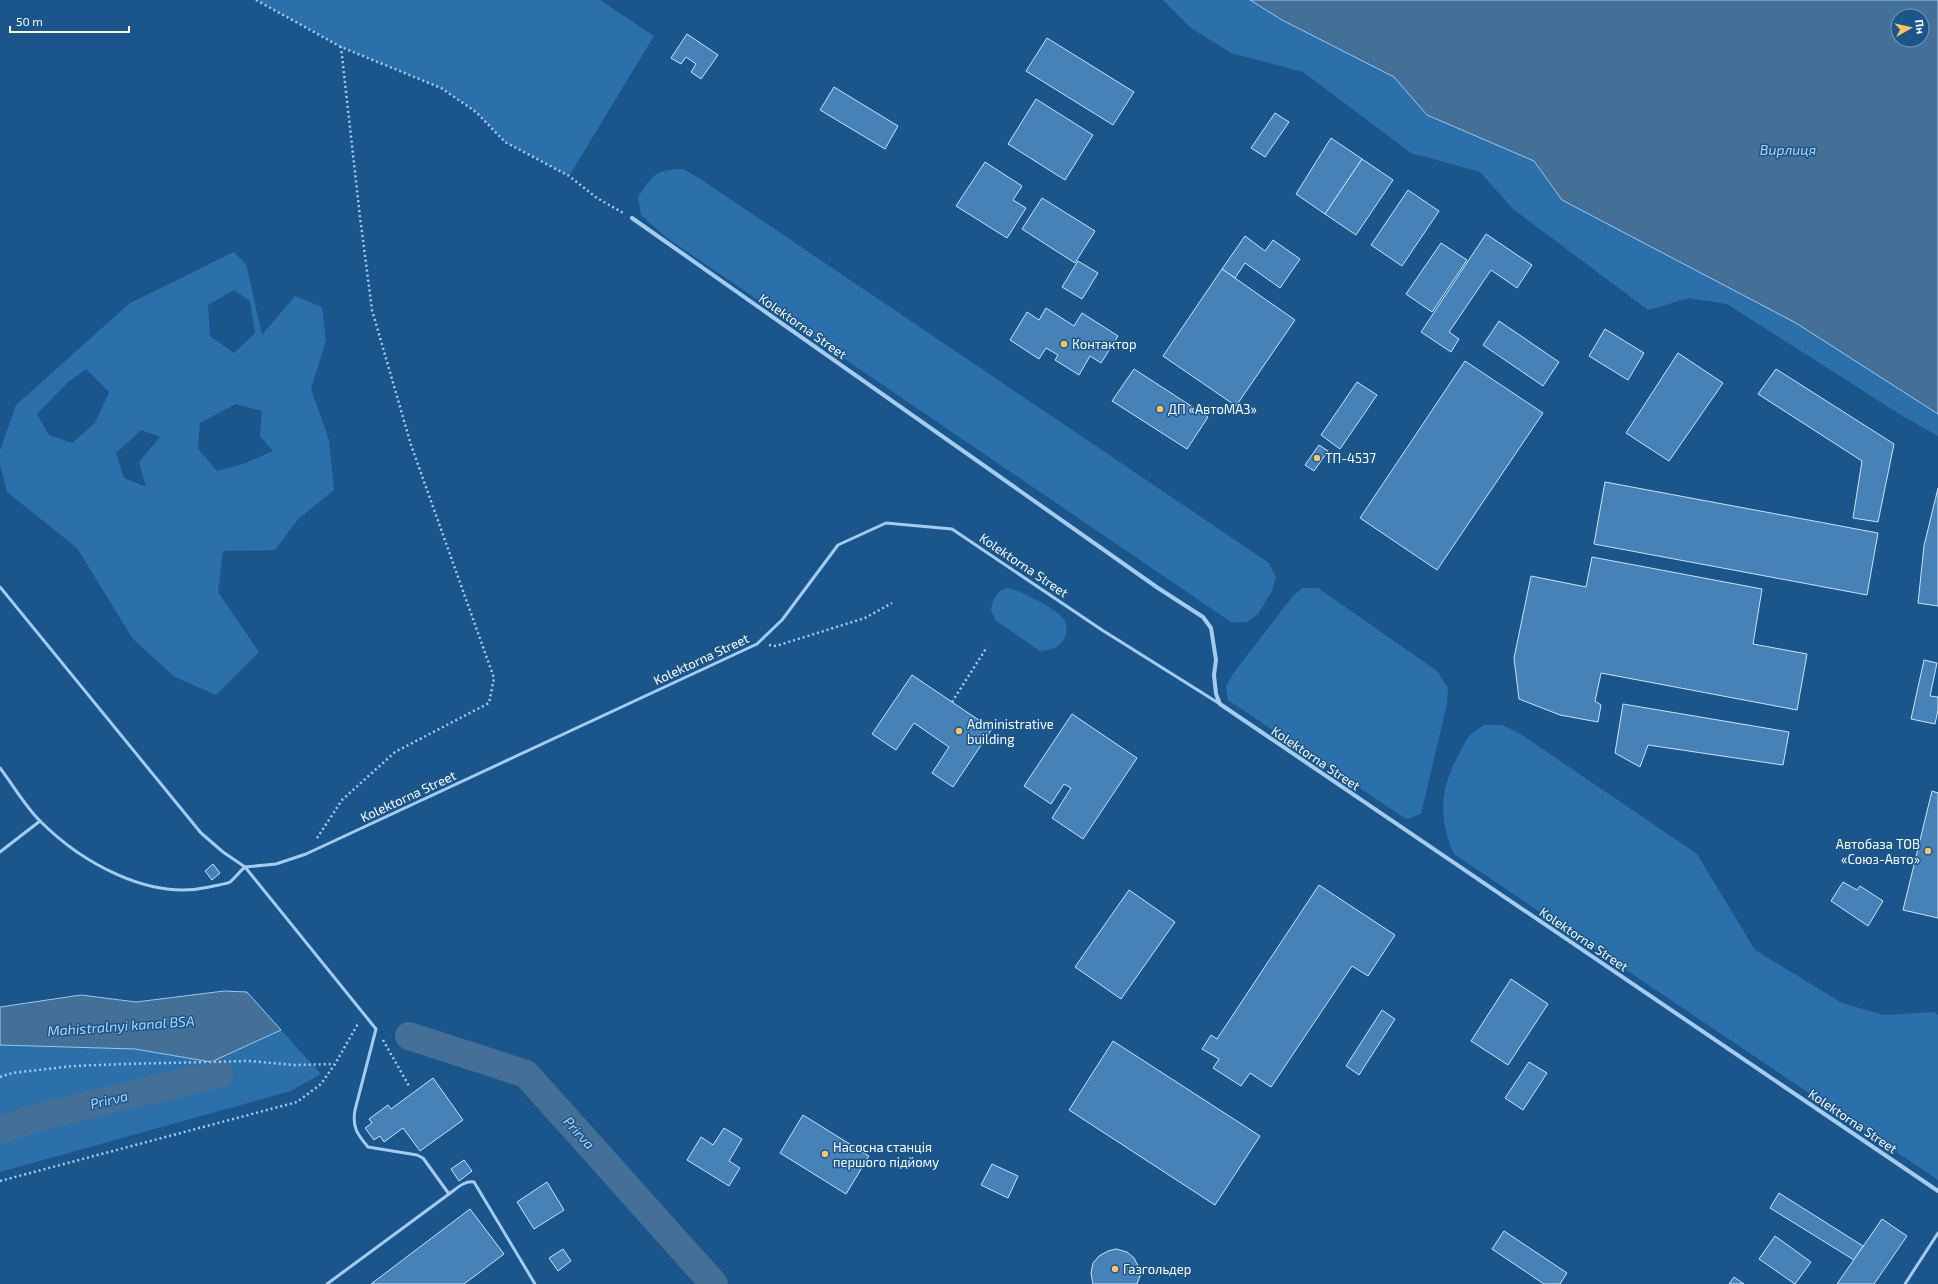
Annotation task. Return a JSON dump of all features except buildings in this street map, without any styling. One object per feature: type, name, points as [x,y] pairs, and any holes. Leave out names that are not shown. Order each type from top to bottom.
[{"type":"street","name":"Kolektorna Street","points":[[632,218],[1158,588],[1203,617],[1211,628],[1214,641],[1216,660],[1214,675],[1216,694],[1220,704],[1938,1191]]},
{"type":"lane","name":"Kolektorna Street","points":[[245,867],[276,864],[306,854],[757,644],[782,620],[838,545],[886,523],[952,529],[1102,630],[1220,704]]},
{"type":"lane","points":[[0,587],[201,833],[223,852],[245,867],[376,1029],[355,1110],[353,1121],[354,1127],[368,1147],[417,1154],[424,1158],[449,1194]]},
{"type":"lane","points":[[0,768],[40,821],[100,866],[129,880],[161,888],[199,889],[229,882],[245,867]]},
{"type":"lane","points":[[0,852],[40,821]]},
{"type":"lane","points":[[327,1284],[468,1181],[474,1182],[535,1284]]},
{"type":"lane","points":[[1905,1284],[1938,1233]]},
{"type":"path","points":[[256,0],[341,47],[441,88],[476,112],[505,142],[569,176],[597,198],[632,218]]},
{"type":"path","points":[[306,854],[342,800],[395,752],[489,703],[494,678],[412,445],[372,310],[341,47]]},
{"type":"path","points":[[757,644],[776,646],[865,618],[892,603]]},
{"type":"path","points":[[952,702],[987,647]]},
{"type":"path","points":[[0,1181],[297,1102],[321,1084],[335,1064],[364,1013]]},
{"type":"path","points":[[376,1029],[409,1086]]},
{"type":"path","points":[[0,1077],[12,1073],[74,1066],[124,1064],[249,1061],[295,1066],[335,1064]]},
{"type":"shaded area","points":[[256,0],[600,0],[654,36],[569,176],[505,142],[476,112],[441,88],[341,47]]},
{"type":"shaded area","points":[[1163,0],[1250,0],[1282,20],[1394,77],[1427,115],[1534,161],[1562,200],[1796,323],[1938,414],[1938,436],[1904,417],[1727,304],[1689,298],[1648,310],[1513,209],[1480,172],[1411,153],[1303,72],[1231,53],[1191,28]]},
{"type":"shaded area","points":[[683,169],[702,180],[1269,563],[1276,577],[1272,591],[1258,614],[1247,622],[1231,622],[667,238],[641,215],[638,197],[652,178],[660,172]]},
{"type":"shaded area","points":[[234,252],[246,264],[262,335],[295,296],[322,307],[326,340],[311,389],[329,440],[334,490],[298,519],[275,550],[223,551],[218,592],[259,652],[216,695],[175,677],[133,639],[77,548],[7,492],[0,464],[0,450],[16,405],[130,303]],"holes":[[[234,290],[250,301],[255,333],[234,353],[210,336],[208,305]],[[86,369],[109,392],[95,423],[72,443],[49,435],[37,414],[68,382]],[[236,404],[262,411],[260,436],[273,451],[243,464],[217,471],[198,449],[200,423]],[[141,430],[160,437],[139,462],[146,487],[124,478],[116,453]]]},
{"type":"shaded area","points":[[1008,588],[1036,600],[1052,609],[1062,617],[1067,630],[1060,645],[1051,649],[1040,651],[995,620],[991,610],[994,599],[998,593]]},
{"type":"shaded area","points":[[1302,588],[1318,588],[1437,671],[1448,688],[1447,704],[1421,814],[1407,819],[1228,700],[1226,686],[1235,671],[1293,596]]},
{"type":"shaded area","points":[[1484,725],[1502,725],[1519,733],[1697,854],[1755,950],[1842,1003],[1884,1015],[1934,1012],[1938,1015],[1938,1180],[1454,854],[1445,828],[1443,804],[1445,791],[1448,779],[1466,740]]},
{"type":"shaded area","points":[[281,1030],[321,1074],[291,1091],[0,1172],[0,1045],[135,1049],[211,1062]]},
{"type":"water","name":"Вирлиця","points":[[1250,0],[1938,0],[1938,414],[1796,323],[1562,200],[1534,161],[1427,115],[1394,77],[1282,20]]},
{"type":"water","name":"Mahistralnyi kanal BSA","points":[[224,991],[247,992],[281,1030],[211,1062],[135,1049],[0,1045],[0,1007],[81,995],[136,1002]]},
{"type":"waterway","name":"Prirva","points":[[409,1036],[526,1074],[714,1284]]},
{"type":"waterway","name":"Prirva","points":[[0,1130],[38,1117],[219,1074]]},
{"type":"place","name":"Контактор","points":[[1064,344]]},
{"type":"place","name":"ДП «АвтоМАЗ»","points":[[1160,409]]},
{"type":"place","name":"ТП-4537","points":[[1317,458]]},
{"type":"place","name":"Administrative building","points":[[959,731]]},
{"type":"place","name":"Автобаза ТОВ «Союз-Авто»","points":[[1928,851]]},
{"type":"place","name":"Насосна станція першого підйому","points":[[825,1154]]},
{"type":"place","name":"Газгольдер","points":[[1115,1269]]}]
